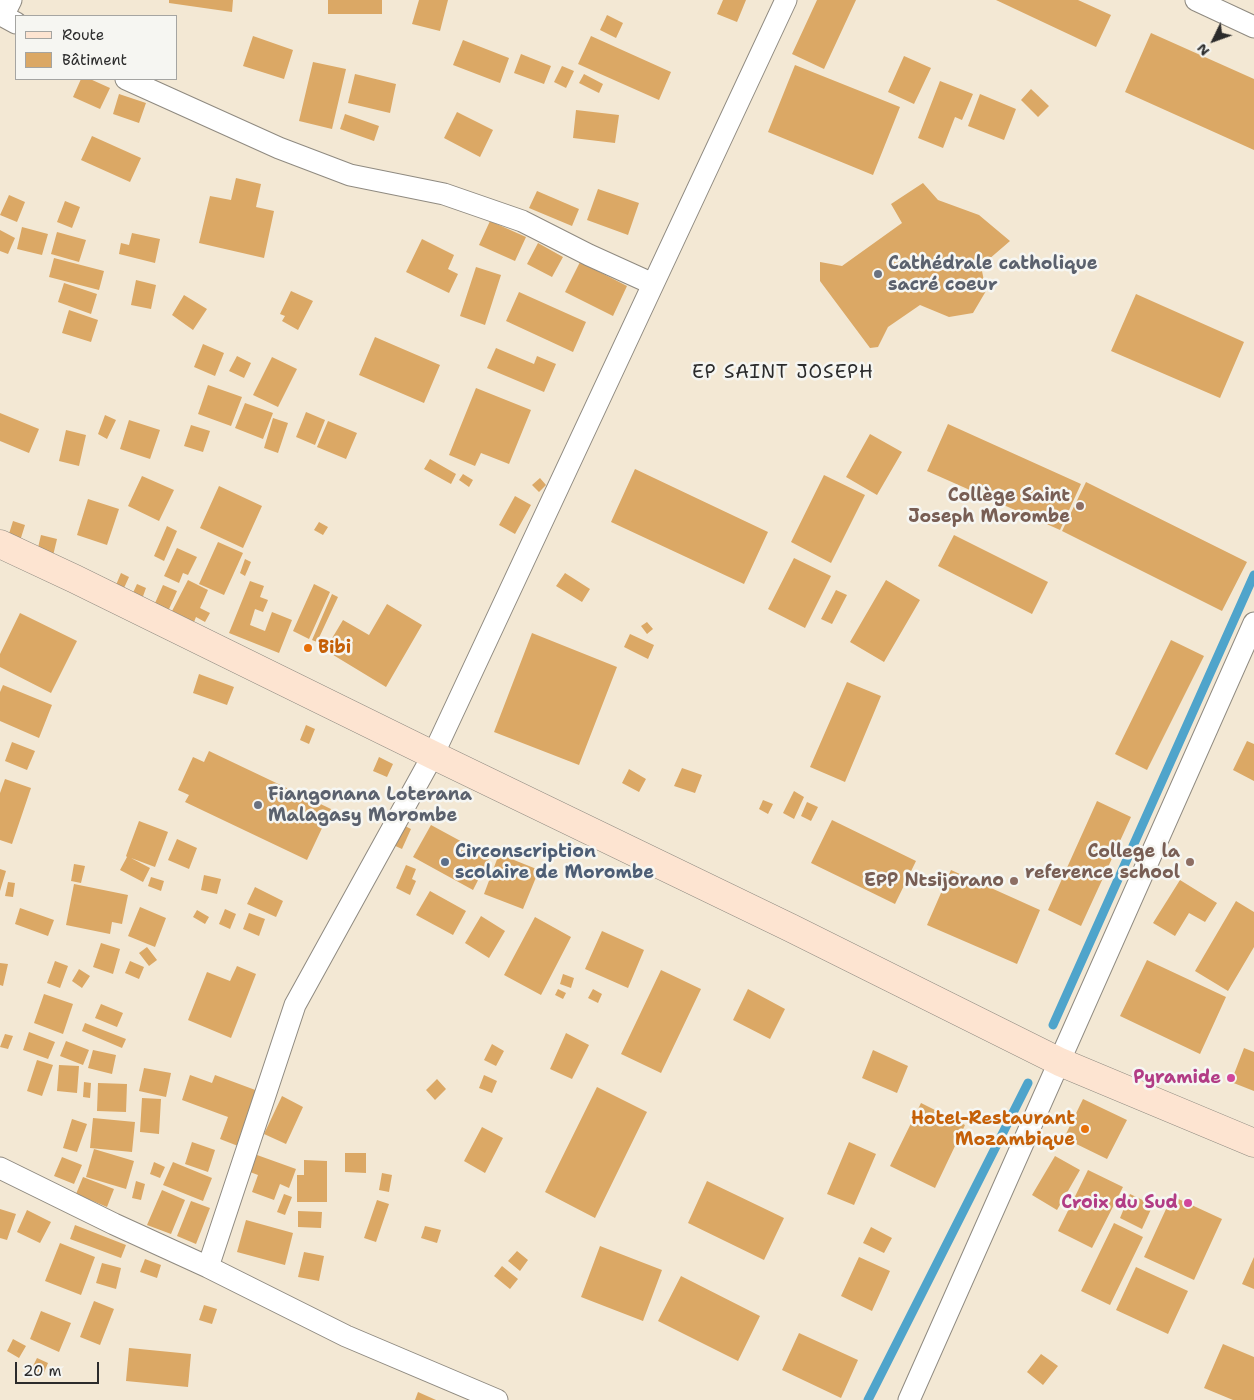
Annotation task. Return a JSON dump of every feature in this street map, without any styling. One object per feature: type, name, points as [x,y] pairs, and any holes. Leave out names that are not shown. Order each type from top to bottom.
[{"type":"street","points":[[208,1267],[295,1006],[433,755],[786,0]]},
{"type":"street","points":[[1196,0],[1254,27]]},
{"type":"street","points":[[128,80],[279,148],[350,175],[444,194],[522,222],[653,284]]},
{"type":"street","points":[[0,544],[791,928],[1060,1062],[1254,1143]]},
{"type":"street","points":[[909,1400],[1254,623]]},
{"type":"street","points":[[0,1168],[114,1224],[208,1267],[346,1336],[497,1400]]},
{"type":"building","points":[[169,0],[233,0],[232,12],[169,3]]},
{"type":"building","points":[[328,0],[382,0],[382,14],[328,14]]},
{"type":"building","points":[[419,0],[448,0],[440,31],[412,24]]},
{"type":"building","points":[[723,0],[746,0],[737,22],[717,14]]},
{"type":"building","points":[[817,0],[856,0],[824,69],[792,54]]},
{"type":"building","points":[[996,0],[1078,0],[1111,15],[1096,47]]},
{"type":"building","points":[[607,15],[623,23],[616,38],[600,30]]},
{"type":"building","points":[[1151,33],[1254,79],[1254,150],[1125,92]]},
{"type":"building","points":[[253,36],[293,50],[284,79],[243,66]]},
{"type":"building","points":[[591,36],[671,72],[659,100],[578,64]]},
{"type":"building","points":[[463,40],[509,58],[500,83],[453,65]]},
{"type":"building","points":[[521,54],[551,66],[544,84],[514,73]]},
{"type":"building","points":[[904,56],[931,68],[914,104],[888,92]]},
{"type":"building","points":[[313,62],[346,69],[332,129],[299,121]]},
{"type":"building","points":[[795,65],[900,107],[873,175],[768,132]]},
{"type":"building","points":[[562,66],[574,71],[566,88],[554,82]]},
{"type":"building","points":[[355,74],[396,84],[390,113],[348,103]]},
{"type":"building","points":[[584,74],[603,84],[599,93],[579,83]]},
{"type":"building","points":[[81,80],[92,80],[110,88],[100,109],[73,97]]},
{"type":"building","points":[[940,81],[973,94],[962,120],[955,117],[943,148],[918,138]]},
{"type":"building","points":[[1031,89],[1049,106],[1038,117],[1021,100]]},
{"type":"building","points":[[119,94],[146,103],[139,123],[113,114]]},
{"type":"building","points":[[980,94],[1016,109],[1004,140],[968,126]]},
{"type":"building","points":[[576,110],[619,115],[615,143],[573,138]]},
{"type":"building","points":[[457,112],[493,130],[480,157],[444,138]]},
{"type":"building","points":[[345,114],[379,126],[374,141],[340,129]]},
{"type":"building","points":[[92,136],[141,158],[130,182],[81,160]]},
{"type":"building","points":[[236,178],[261,184],[256,207],[274,211],[264,258],[199,243],[210,196],[231,200]]},
{"type":"building","points":[[923,183],[938,200],[979,215],[1010,241],[981,266],[986,291],[973,313],[949,317],[920,305],[888,327],[878,347],[870,348],[820,281],[820,262],[842,266],[902,223],[891,204]]},
{"type":"building","points":[[598,189],[639,203],[628,235],[587,220]]},
{"type":"building","points":[[537,191],[579,209],[572,226],[529,208]]},
{"type":"building","points":[[9,195],[25,202],[17,222],[0,215]]},
{"type":"building","points":[[65,201],[80,207],[72,228],[57,222]]},
{"type":"building","points":[[490,221],[526,237],[515,261],[479,245]]},
{"type":"building","points":[[22,227],[48,234],[42,255],[17,249]]},
{"type":"building","points":[[0,230],[15,238],[8,254],[0,251]]},
{"type":"building","points":[[57,232],[86,240],[79,262],[51,254]]},
{"type":"building","points":[[132,233],[160,239],[155,263],[119,254],[121,243],[129,245]]},
{"type":"building","points":[[422,239],[454,255],[448,269],[458,274],[449,293],[406,272]]},
{"type":"building","points":[[538,243],[563,257],[552,277],[527,264]]},
{"type":"building","points":[[54,258],[104,271],[99,290],[49,277]]},
{"type":"building","points":[[580,262],[627,286],[613,316],[565,292]]},
{"type":"building","points":[[476,267],[501,275],[485,325],[460,316]]},
{"type":"building","points":[[136,280],[156,285],[151,309],[131,305]]},
{"type":"building","points":[[64,283],[97,294],[91,314],[58,302]]},
{"type":"building","points":[[291,291],[313,301],[298,330],[282,321],[285,316],[280,314]]},
{"type":"building","points":[[519,292],[586,322],[573,352],[506,321]]},
{"type":"building","points":[[1136,294],[1244,342],[1220,398],[1111,351]]},
{"type":"building","points":[[184,295],[207,309],[193,330],[172,315]]},
{"type":"building","points":[[69,310],[98,320],[91,342],[62,333]]},
{"type":"building","points":[[375,337],[440,365],[424,403],[359,375]]},
{"type":"building","points":[[203,344],[224,353],[215,376],[194,367]]},
{"type":"building","points":[[496,348],[534,364],[537,356],[556,364],[544,392],[487,368]]},
{"type":"building","points":[[237,356],[251,363],[244,378],[229,371]]},
{"type":"building","points":[[272,357],[297,369],[278,407],[253,395]]},
{"type":"building","points":[[208,385],[242,397],[231,426],[198,414]]},
{"type":"building","points":[[476,388],[531,410],[509,464],[481,453],[475,466],[449,455]]},
{"type":"building","points":[[245,403],[273,413],[263,439],[235,428]]},
{"type":"building","points":[[306,412],[325,420],[315,445],[296,437]]},
{"type":"building","points":[[0,413],[39,429],[29,453],[0,441]]},
{"type":"building","points":[[105,415],[116,420],[107,439],[98,434]]},
{"type":"building","points":[[273,418],[288,423],[278,453],[264,448]]},
{"type":"building","points":[[129,420],[160,430],[150,459],[120,449]]},
{"type":"building","points":[[328,421],[357,433],[346,459],[317,447]]},
{"type":"building","points":[[948,424],[1081,484],[1060,530],[927,471]]},
{"type":"building","points":[[191,425],[210,431],[203,452],[184,446]]},
{"type":"building","points":[[66,430],[86,435],[79,466],[59,461]]},
{"type":"building","points":[[870,434],[902,452],[877,495],[846,477]]},
{"type":"building","points":[[430,459],[456,474],[451,484],[424,469]]},
{"type":"building","points":[[635,469],[768,532],[744,584],[611,522]]},
{"type":"building","points":[[463,474],[473,480],[469,487],[459,480]]},
{"type":"building","points":[[824,475],[865,495],[831,563],[791,542]]},
{"type":"building","points":[[142,476],[174,490],[159,521],[128,506]]},
{"type":"building","points":[[540,478],[546,485],[539,492],[532,485]]},
{"type":"building","points":[[1086,482],[1247,562],[1222,611],[1062,531]]},
{"type":"building","points":[[219,486],[262,506],[243,548],[200,528]]},
{"type":"building","points":[[515,496],[531,505],[515,534],[499,525]]},
{"type":"building","points":[[88,499],[119,509],[107,545],[77,535]]},
{"type":"building","points":[[13,521],[25,525],[20,541],[8,537]]},
{"type":"building","points":[[319,522],[328,527],[323,535],[314,530]]},
{"type":"building","points":[[167,526],[177,531],[164,561],[154,556]]},
{"type":"building","points":[[41,535],[57,539],[52,560],[36,556]]},
{"type":"building","points":[[954,535],[1048,582],[1032,614],[938,566]]},
{"type":"building","points":[[218,542],[243,553],[224,595],[199,584]]},
{"type":"building","points":[[177,548],[197,557],[188,575],[183,573],[179,583],[164,576]]},
{"type":"building","points":[[794,558],[831,576],[805,628],[768,609]]},
{"type":"building","points":[[245,559],[251,562],[245,576],[240,573]]},
{"type":"building","points":[[121,573],[129,577],[124,588],[116,585]]},
{"type":"building","points":[[565,573],[590,589],[582,602],[556,586]]},
{"type":"building","points":[[188,580],[208,590],[200,608],[210,613],[205,622],[196,617],[194,622],[172,611]]},
{"type":"building","points":[[886,580],[920,600],[884,662],[850,642]]},
{"type":"building","points":[[250,581],[264,586],[260,597],[268,600],[263,612],[255,609],[250,625],[265,631],[272,612],[292,620],[279,653],[229,633]]},
{"type":"building","points":[[137,584],[146,588],[142,599],[132,595]]},
{"type":"building","points":[[314,584],[330,592],[309,639],[293,631]]},
{"type":"building","points":[[163,585],[177,591],[166,616],[152,610]]},
{"type":"building","points":[[836,590],[847,595],[832,624],[821,619]]},
{"type":"building","points":[[332,594],[338,597],[317,642],[312,640]]},
{"type":"building","points":[[387,604],[422,625],[386,687],[325,650],[343,620],[369,635]]},
{"type":"building","points":[[20,613],[77,641],[51,693],[0,667],[0,654]]},
{"type":"building","points":[[647,622],[653,629],[647,634],[641,626]]},
{"type":"building","points":[[532,633],[617,667],[579,765],[494,732]]},
{"type":"building","points":[[630,634],[654,645],[648,659],[624,647]]},
{"type":"building","points":[[1171,640],[1204,656],[1147,770],[1115,754]]},
{"type":"building","points":[[199,674],[234,687],[227,705],[193,693]]},
{"type":"building","points":[[847,682],[881,696],[845,782],[810,767]]},
{"type":"building","points":[[3,685],[52,705],[39,738],[0,721],[0,692]]},
{"type":"building","points":[[306,725],[315,729],[309,744],[300,740]]},
{"type":"building","points":[[1247,741],[1254,744],[1254,781],[1233,770]]},
{"type":"building","points":[[12,742],[35,751],[27,770],[5,761]]},
{"type":"building","name":"Fiangonana Loterana Malagasy Morombe","points":[[209,751],[331,809],[307,860],[185,802],[189,795],[178,790],[193,757],[204,762]]},
{"type":"building","points":[[379,757],[393,764],[387,777],[373,771]]},
{"type":"building","points":[[682,768],[702,775],[695,793],[674,786]]},
{"type":"building","points":[[629,769],[646,779],[639,792],[622,783]]},
{"type":"building","points":[[5,779],[31,788],[12,844],[0,840],[0,793]]},
{"type":"building","points":[[794,791],[804,797],[794,819],[783,813]]},
{"type":"building","points":[[763,800],[773,804],[768,814],[759,809]]},
{"type":"building","points":[[1097,801],[1131,817],[1081,926],[1048,910]]},
{"type":"building","points":[[807,802],[818,807],[811,821],[801,816]]},
{"type":"building","points":[[832,820],[916,861],[895,904],[811,863]]},
{"type":"building","points":[[139,821],[168,832],[155,867],[131,858],[150,868],[143,882],[120,870],[127,857]]},
{"type":"building","points":[[401,824],[411,829],[402,849],[391,844]]},
{"type":"building","points":[[431,825],[490,857],[473,890],[413,857]]},
{"type":"building","points":[[177,839],[197,848],[189,869],[168,860]]},
{"type":"building","points":[[499,854],[539,870],[523,909],[484,894]]},
{"type":"building","points":[[74,864],[85,866],[81,883],[71,881]]},
{"type":"building","points":[[406,865],[416,869],[412,879],[416,881],[410,895],[396,888]]},
{"type":"building","points":[[0,869],[6,871],[0,891]]},
{"type":"building","points":[[951,870],[1040,910],[1017,964],[927,925]]},
{"type":"building","points":[[204,875],[221,879],[217,894],[201,890]]},
{"type":"building","points":[[151,877],[164,881],[161,891],[148,886]]},
{"type":"building","points":[[1180,880],[1217,903],[1205,922],[1189,913],[1175,936],[1153,923]]},
{"type":"building","points":[[8,882],[15,883],[13,897],[5,896]]},
{"type":"building","points":[[74,884],[128,895],[122,924],[112,922],[110,934],[66,925]]},
{"type":"building","points":[[255,887],[283,901],[276,917],[247,904]]},
{"type":"building","points":[[430,891],[466,911],[453,935],[416,915]]},
{"type":"building","points":[[1236,901],[1254,912],[1254,947],[1228,991],[1195,971]]},
{"type":"building","points":[[140,907],[166,918],[155,947],[128,936]]},
{"type":"building","points":[[20,908],[54,920],[48,936],[15,924]]},
{"type":"building","points":[[225,909],[236,914],[230,929],[219,924]]},
{"type":"building","points":[[197,910],[209,917],[205,924],[193,917]]},
{"type":"building","points":[[249,913],[265,919],[259,936],[243,929]]},
{"type":"building","points":[[481,916],[505,931],[489,958],[465,943]]},
{"type":"building","points":[[535,917],[571,937],[541,995],[504,975]]},
{"type":"building","points":[[602,931],[644,950],[628,988],[585,969]]},
{"type":"building","points":[[101,943],[120,949],[113,974],[93,967]]},
{"type":"building","points":[[147,947],[157,960],[149,966],[139,953]]},
{"type":"building","points":[[1147,960],[1226,997],[1200,1054],[1120,1016]]},
{"type":"building","points":[[55,961],[68,966],[60,988],[47,983]]},
{"type":"building","points":[[130,961],[144,967],[139,979],[125,973]]},
{"type":"building","points":[[0,963],[8,964],[3,986],[0,985]]},
{"type":"building","points":[[237,966],[256,974],[231,1038],[188,1020],[207,972],[230,981]]},
{"type":"building","points":[[79,969],[90,976],[82,988],[72,981]]},
{"type":"building","points":[[661,970],[701,989],[661,1073],[621,1054]]},
{"type":"building","points":[[563,974],[574,978],[571,988],[560,984]]},
{"type":"building","points":[[558,989],[566,993],[563,999],[555,995]]},
{"type":"building","points":[[593,989],[602,994],[598,1003],[588,998]]},
{"type":"building","points":[[748,989],[785,1009],[770,1039],[733,1020]]},
{"type":"building","points":[[44,994],[73,1004],[63,1034],[34,1023]]},
{"type":"building","points":[[101,1004],[123,1013],[117,1027],[95,1018]]},
{"type":"building","points":[[85,1023],[126,1039],[122,1048],[82,1031]]},
{"type":"building","points":[[29,1032],[55,1042],[48,1059],[23,1050]]},
{"type":"building","points":[[566,1033],[589,1045],[572,1079],[550,1069]]},
{"type":"building","points":[[5,1034],[13,1036],[8,1049],[0,1047]]},
{"type":"building","points":[[66,1041],[89,1050],[83,1065],[60,1056]]},
{"type":"building","points":[[492,1044],[504,1051],[496,1066],[484,1060]]},
{"type":"building","points":[[1244,1048],[1254,1052],[1254,1091],[1231,1082]]},
{"type":"building","points":[[93,1050],[116,1055],[112,1074],[88,1068]]},
{"type":"building","points":[[873,1050],[908,1066],[897,1093],[862,1078]]},
{"type":"building","points":[[37,1060],[53,1065],[42,1096],[27,1091]]},
{"type":"building","points":[[59,1065],[79,1066],[77,1093],[57,1091]]},
{"type":"building","points":[[144,1068],[171,1073],[166,1097],[139,1091]]},
{"type":"building","points":[[190,1075],[212,1083],[215,1075],[258,1091],[238,1146],[220,1139],[228,1117],[182,1100]]},
{"type":"building","points":[[484,1075],[497,1081],[492,1093],[479,1088]]},
{"type":"building","points":[[437,1079],[446,1089],[435,1100],[426,1090]]},
{"type":"building","points":[[84,1082],[91,1083],[90,1098],[83,1097]]},
{"type":"building","points":[[98,1083],[127,1084],[126,1112],[97,1111]]},
{"type":"building","points":[[597,1087],[647,1112],[595,1218],[545,1192]]},
{"type":"building","points":[[282,1096],[303,1107],[286,1144],[264,1134]]},
{"type":"building","points":[[142,1098],[161,1099],[159,1134],[140,1132]]},
{"type":"building","points":[[1083,1099],[1127,1120],[1107,1159],[1064,1138]]},
{"type":"building","points":[[921,1103],[965,1125],[935,1188],[890,1166]]},
{"type":"building","points":[[93,1118],[135,1122],[132,1152],[90,1148]]},
{"type":"building","points":[[72,1119],[87,1124],[77,1152],[63,1148]]},
{"type":"building","points":[[482,1127],[503,1138],[485,1173],[464,1161]]},
{"type":"building","points":[[192,1142],[215,1150],[208,1172],[185,1164]]},
{"type":"building","points":[[849,1142],[876,1154],[854,1205],[827,1194]]},
{"type":"building","points":[[94,1149],[134,1161],[126,1189],[86,1177]]},
{"type":"building","points":[[345,1153],[366,1153],[366,1173],[345,1172]]},
{"type":"building","points":[[257,1155],[296,1169],[289,1188],[280,1184],[274,1200],[252,1192],[258,1175],[250,1172]]},
{"type":"building","points":[[1055,1156],[1080,1170],[1057,1210],[1032,1195]]},
{"type":"building","points":[[62,1157],[82,1165],[74,1184],[54,1176]]},
{"type":"building","points":[[304,1160],[327,1161],[327,1202],[297,1202],[297,1175],[304,1175]]},
{"type":"building","points":[[154,1162],[165,1167],[160,1178],[150,1174]]},
{"type":"building","points":[[173,1162],[212,1178],[203,1201],[163,1185]]},
{"type":"building","points":[[1088,1170],[1123,1187],[1092,1248],[1058,1231]]},
{"type":"building","points":[[382,1173],[392,1175],[389,1192],[379,1190]]},
{"type":"building","points":[[83,1177],[114,1189],[107,1207],[76,1194]]},
{"type":"building","points":[[136,1181],[145,1184],[141,1200],[132,1198]]},
{"type":"building","points":[[707,1181],[784,1218],[764,1260],[688,1223]]},
{"type":"building","points":[[162,1190],[185,1200],[171,1234],[147,1225]]},
{"type":"building","points":[[284,1194],[292,1197],[285,1215],[277,1212]]},
{"type":"building","points":[[1130,1194],[1153,1205],[1142,1229],[1120,1218]]},
{"type":"building","points":[[1172,1196],[1222,1219],[1194,1280],[1144,1257]]},
{"type":"building","points":[[377,1200],[389,1204],[376,1242],[364,1238]]},
{"type":"building","points":[[191,1201],[210,1208],[196,1244],[177,1236]]},
{"type":"building","points":[[0,1209],[16,1214],[7,1240],[0,1238]]},
{"type":"building","points":[[27,1210],[51,1222],[40,1243],[17,1232]]},
{"type":"building","points":[[298,1211],[322,1212],[321,1228],[298,1227]]},
{"type":"building","points":[[246,1220],[293,1233],[285,1265],[237,1252]]},
{"type":"building","points":[[1114,1223],[1143,1237],[1110,1305],[1081,1291]]},
{"type":"building","points":[[75,1225],[126,1245],[121,1258],[70,1239]]},
{"type":"building","points":[[425,1226],[441,1230],[437,1243],[421,1238]]},
{"type":"building","points":[[871,1227],[892,1238],[884,1253],[863,1243]]},
{"type":"building","points":[[60,1243],[95,1257],[81,1295],[45,1281]]},
{"type":"building","points":[[600,1246],[662,1270],[643,1321],[581,1297]]},
{"type":"building","points":[[517,1251],[528,1260],[520,1271],[508,1261]]},
{"type":"building","points":[[304,1252],[324,1256],[319,1281],[298,1277]]},
{"type":"building","points":[[859,1257],[890,1271],[872,1311],[841,1296]]},
{"type":"building","points":[[1254,1257],[1254,1289],[1242,1284]]},
{"type":"building","points":[[145,1259],[161,1265],[157,1278],[140,1272]]},
{"type":"building","points":[[102,1263],[121,1268],[116,1289],[96,1283]]},
{"type":"building","points":[[502,1266],[518,1279],[510,1289],[494,1276]]},
{"type":"building","points":[[1136,1267],[1188,1291],[1168,1334],[1116,1310]]},
{"type":"building","points":[[681,1276],[760,1316],[738,1361],[658,1321]]},
{"type":"building","points":[[94,1301],[114,1309],[100,1345],[80,1337]]},
{"type":"building","points":[[204,1305],[217,1309],[212,1324],[199,1320]]},
{"type":"building","points":[[41,1311],[71,1323],[59,1352],[30,1339]]},
{"type":"building","points":[[799,1333],[858,1360],[841,1398],[782,1370]]},
{"type":"building","points":[[13,1339],[26,1346],[19,1358],[7,1351]]},
{"type":"building","points":[[1223,1344],[1254,1357],[1254,1400],[1233,1400],[1204,1388]]},
{"type":"building","points":[[129,1348],[191,1354],[188,1387],[126,1381]]},
{"type":"building","points":[[1041,1354],[1058,1366],[1043,1385],[1027,1372]]},
{"type":"building","points":[[37,1358],[48,1363],[43,1375],[31,1370]]},
{"type":"building","points":[[418,1392],[436,1400],[415,1400]]},
{"type":"waterway","points":[[1053,1025],[1254,575]]},
{"type":"waterway","points":[[868,1400],[1028,1083]]},
{"type":"place","name":"Cathédrale catholique sacré coeur","points":[[878,274]]},
{"type":"place","name":"Collège Saint Joseph Morombe","points":[[1080,506]]},
{"type":"place","name":"Bibi","points":[[308,648]]},
{"type":"place","name":"Fiangonana Loterana Malagasy Morombe","points":[[258,805]]},
{"type":"place","name":"Circonscription scolaire de Morombe","points":[[445,862]]},
{"type":"place","name":"College la reference school","points":[[1190,862]]},
{"type":"place","name":"EPP Ntsijorano","points":[[1014,881]]},
{"type":"place","name":"Pyramide","points":[[1231,1078]]},
{"type":"place","name":"Hotel-Restaurant Mozambique","points":[[1085,1129]]},
{"type":"place","name":"Croix du Sud","points":[[1188,1203]]},
{"type":"district","name":"EP SAINT JOSEPH","points":[[783,373]]}]
